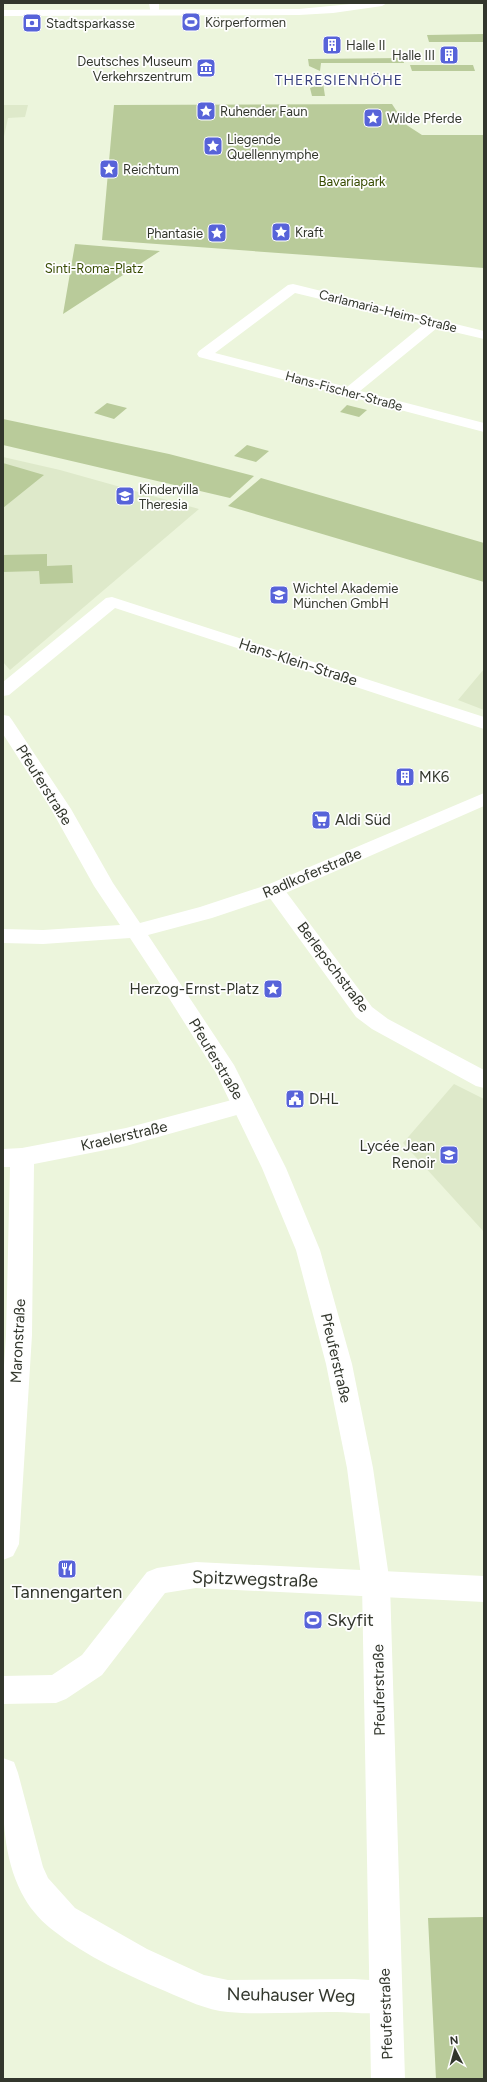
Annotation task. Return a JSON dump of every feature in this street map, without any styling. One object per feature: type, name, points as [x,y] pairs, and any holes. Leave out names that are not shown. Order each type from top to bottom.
[{"type":"street","points":[[3,13],[155,8],[299,12],[332,10],[382,3]]},
{"type":"street","name":"Carlamaria-Heim-Straße","points":[[204,354],[292,288],[484,335]]},
{"type":"street","points":[[350,392],[434,323]]},
{"type":"street","name":"Hans-Fischer-Straße","points":[[204,354],[484,428]]},
{"type":"street","name":"Hans-Klein-Straße","points":[[3,691],[112,602],[484,723]]},
{"type":"street","name":"Pfeuferstraße","points":[[3,720],[61,809],[104,886],[165,974],[226,1071],[274,1168],[308,1250],[339,1364],[360,1468],[376,1584],[388,2079]]},
{"type":"street","name":"Radlkoferstraße","points":[[3,936],[47,937],[135,931],[205,913],[274,890],[484,799]]},
{"type":"street","name":"Berlepschstraße","points":[[274,890],[364,1012],[380,1024],[484,1080]]},
{"type":"street","name":"Kraelerstraße","points":[[13,1158],[126,1137],[243,1105]]},
{"type":"street","name":"Maronstraße","points":[[3,1547],[5,1544],[19,1335],[13,1158]]},
{"type":"street","name":"Spitzwegstraße","points":[[3,1690],[56,1689],[92,1665],[156,1581],[196,1575],[484,1589]]},
{"type":"street","name":"Neuhauser Weg","points":[[3,1773],[12,1803],[28,1870],[37,1889],[64,1919],[97,1940],[135,1961],[203,1991],[228,1996],[354,1995],[385,1997]]},
{"type":"shaded area","points":[[3,105],[28,105],[25,117],[8,118],[3,141]]},
{"type":"shaded area","points":[[3,457],[60,470],[199,509],[10,670],[3,662]]},
{"type":"shaded area","points":[[484,669],[484,710],[458,700]]},
{"type":"shaded area","name":"Lycée Jean Renoir","points":[[454,1084],[484,1099],[484,1232],[403,1143]]},
{"type":"green space","points":[[484,34],[484,42],[429,42],[427,35]]},
{"type":"green space","points":[[403,58],[404,63],[321,63],[320,71],[309,66],[308,59]]},
{"type":"green space","points":[[410,65],[473,65],[475,71],[412,71]]},
{"type":"green space","points":[[323,83],[325,96],[312,96],[310,88]]},
{"type":"green space","name":"Bavariapark","points":[[392,104],[405,124],[422,135],[484,135],[484,268],[102,240],[114,105]]},
{"type":"green space","name":"Sinti-Roma-Platz","points":[[75,244],[160,251],[63,314]]},
{"type":"green space","points":[[107,403],[127,408],[114,419],[94,413]]},
{"type":"green space","points":[[347,405],[367,410],[359,417],[340,412]]},
{"type":"green space","points":[[3,419],[169,454],[254,476],[230,498],[3,445]]},
{"type":"green space","points":[[247,445],[269,451],[256,462],[234,456]]},
{"type":"green space","points":[[3,463],[44,475],[3,508]]},
{"type":"green space","points":[[261,478],[484,543],[484,582],[228,506]]},
{"type":"green space","points":[[47,554],[47,566],[72,565],[73,583],[40,584],[39,571],[3,572],[3,555]]},
{"type":"green space","points":[[484,1917],[484,2079],[436,2079],[428,1918]]},
{"type":"place","name":"Körperformen","points":[[191,22]]},
{"type":"place","name":"Stadtsparkasse","points":[[32,23]]},
{"type":"place","name":"Halle II","points":[[332,45]]},
{"type":"place","name":"Halle III","points":[[449,55]]},
{"type":"place","name":"Deutsches Museum Verkehrszentrum","points":[[206,68]]},
{"type":"place","name":"Ruhender Faun","points":[[206,111]]},
{"type":"place","name":"Wilde Pferde","points":[[373,118]]},
{"type":"place","name":"Liegende Quellennymphe","points":[[213,146]]},
{"type":"place","name":"Reichtum","points":[[109,169]]},
{"type":"place","name":"Kraft","points":[[281,232]]},
{"type":"place","name":"Phantasie","points":[[217,233]]},
{"type":"place","name":"Kindervilla Theresia","points":[[125,496]]},
{"type":"place","name":"Wichtel Akademie München GmbH","points":[[279,595]]},
{"type":"place","name":"MK6","points":[[405,777]]},
{"type":"place","name":"Aldi Süd","points":[[321,820]]},
{"type":"place","name":"Herzog-Ernst-Platz","points":[[273,989]]},
{"type":"place","name":"DHL","points":[[295,1099]]},
{"type":"place","name":"Lycée Jean Renoir","points":[[449,1155]]},
{"type":"place","name":"Tannengarten","points":[[67,1569]]},
{"type":"place","name":"Skyfit","points":[[313,1620]]},
{"type":"district","name":"THERESIENHÖHE","points":[[339,80]]}]
